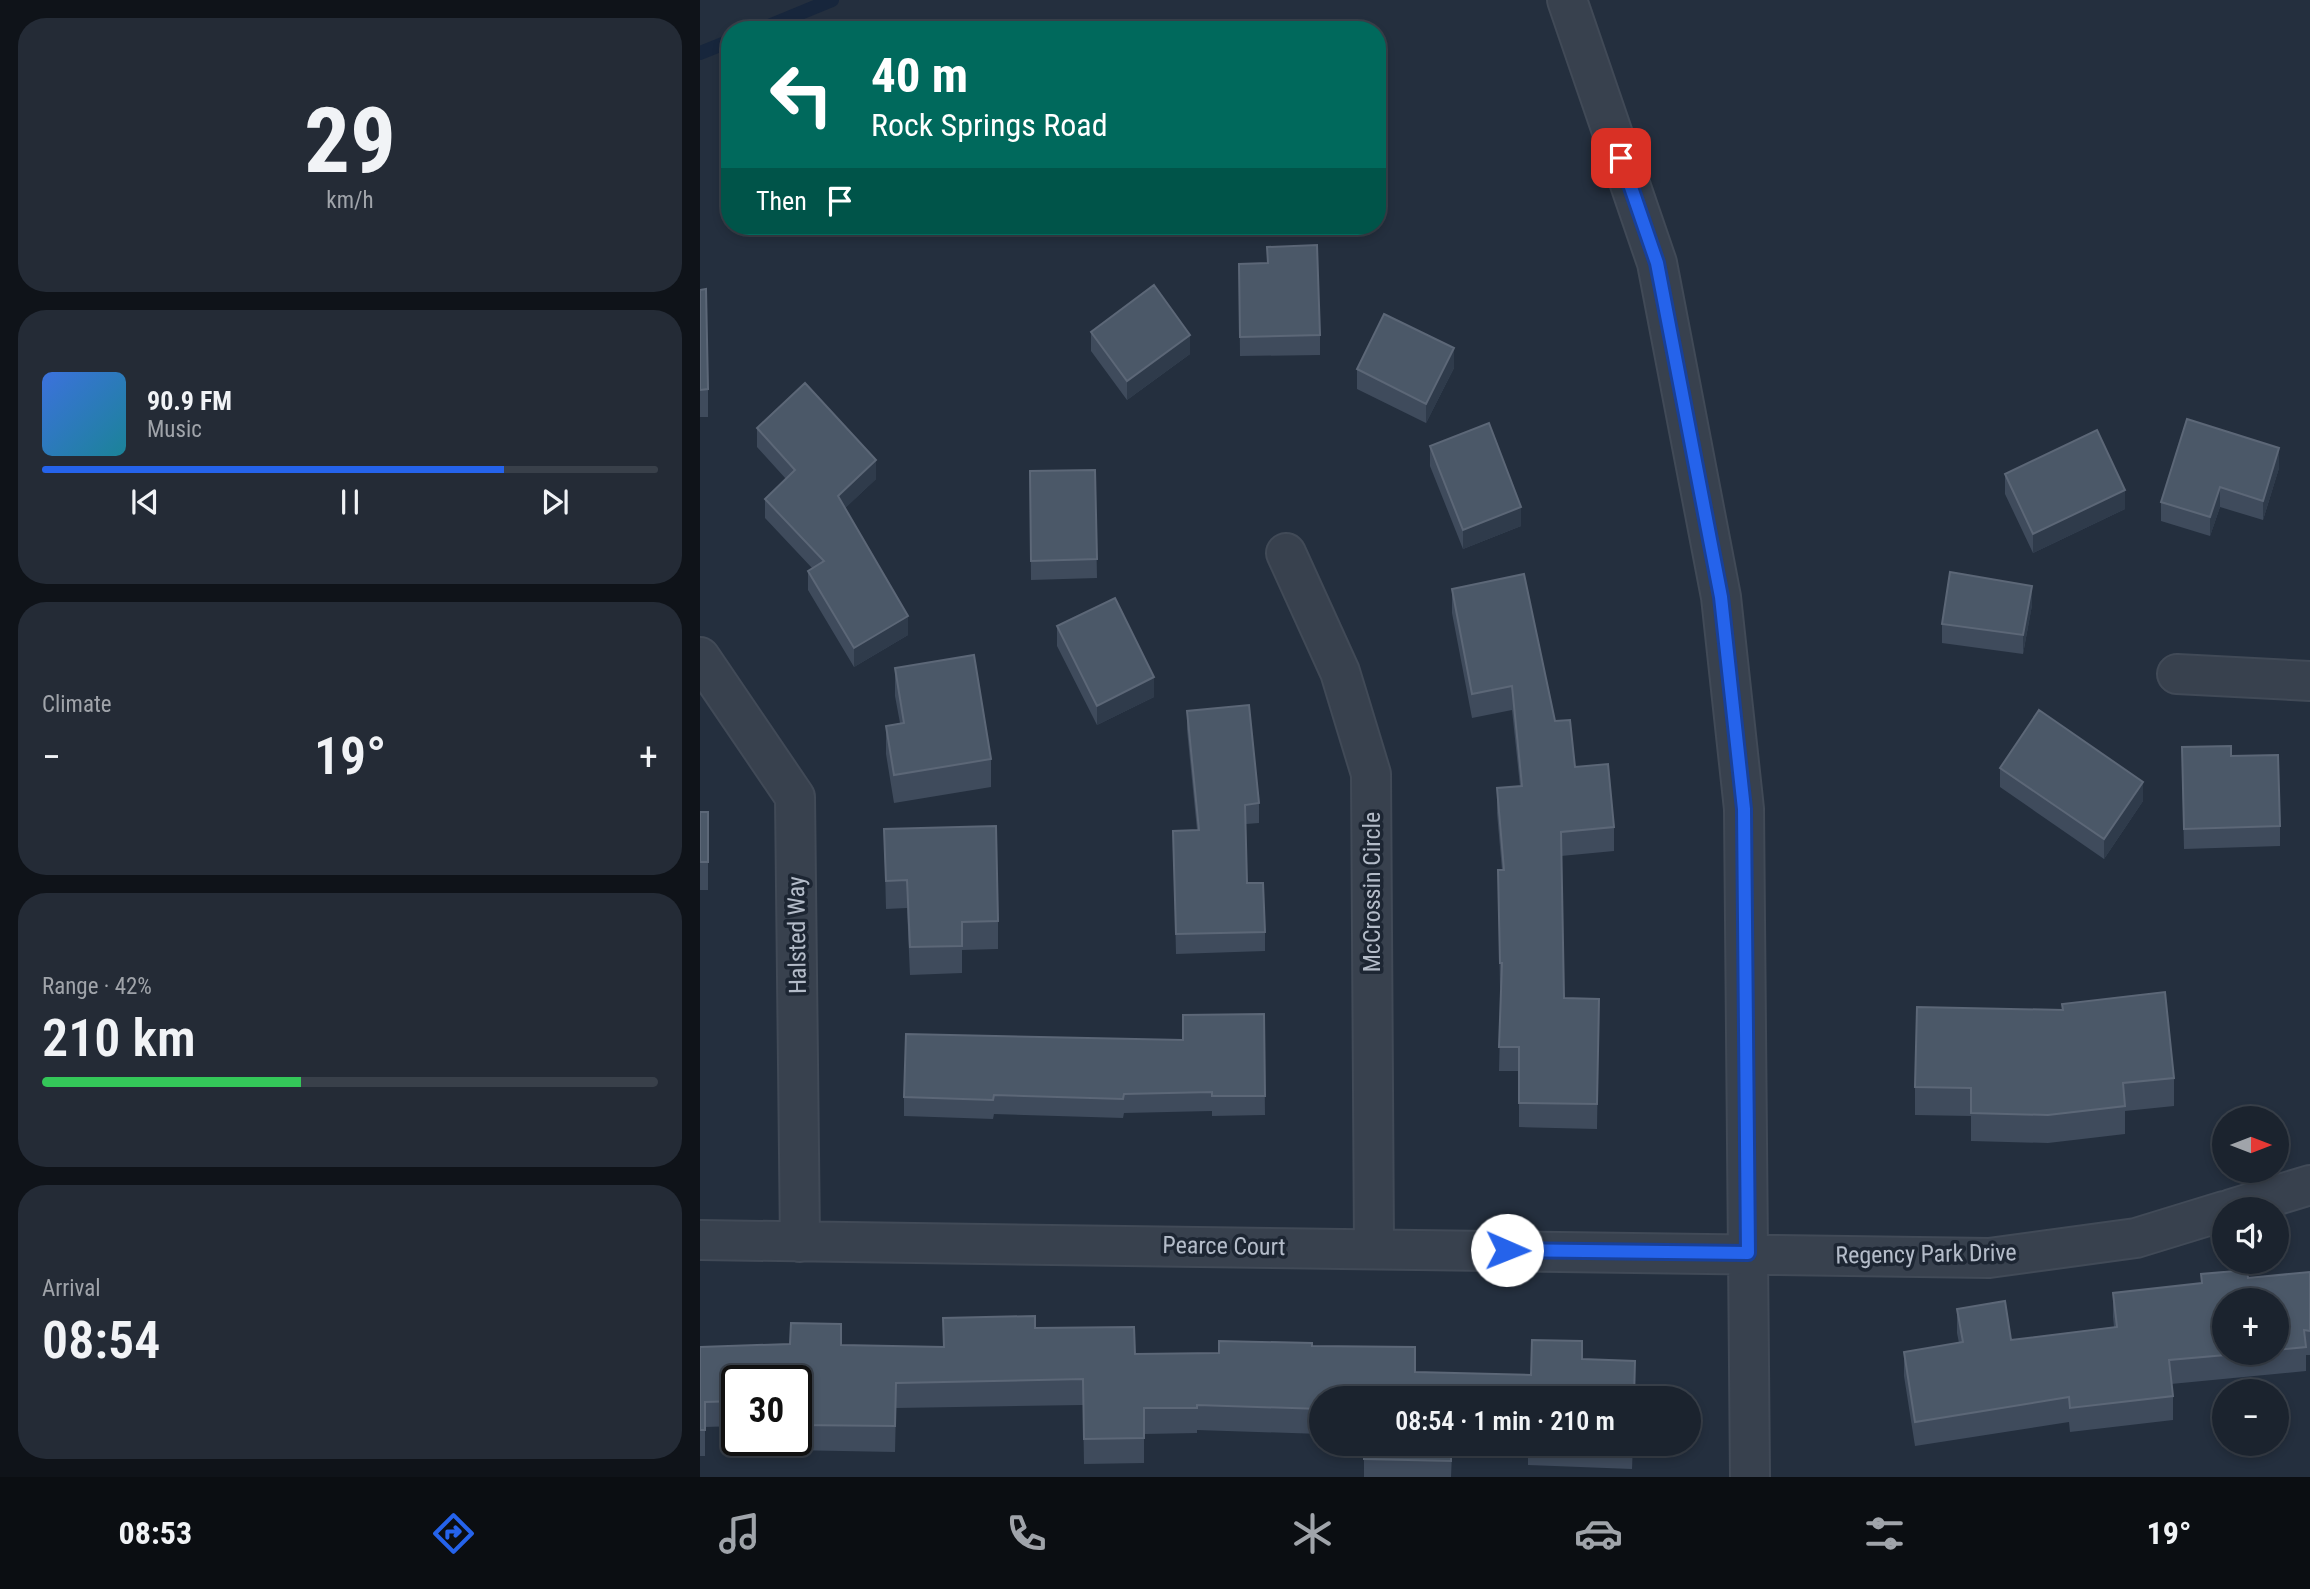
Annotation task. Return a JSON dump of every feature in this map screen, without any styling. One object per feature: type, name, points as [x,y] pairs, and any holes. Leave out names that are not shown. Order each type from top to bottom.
[{"type":"street","points":[[1567,0],[1657,263],[1721,597],[1744,809],[1750,1477]]},
{"type":"street","name":"McCrossin Circle","points":[[1286,553],[1340,672],[1371,774],[1374,1248]]},
{"type":"street","name":"Halsted Way","points":[[700,657],[795,797],[800,1242]]},
{"type":"street","points":[[2177,674],[2310,681]]},
{"type":"street","points":[[2270,1197],[2310,1185]]},
{"type":"street","name":"Regency Park Drive","points":[[1748,1253],[1989,1258],[2136,1238],[2212,1215]]},
{"type":"street","name":"Pearce Court","points":[[700,1240],[1748,1253]]},
{"type":"building","points":[[1317,245],[1320,335],[1240,337],[1239,264],[1268,263],[1267,247]]},
{"type":"building","points":[[1154,285],[1190,335],[1127,381],[1091,332]]},
{"type":"building","points":[[706,289],[708,389],[700,390],[700,290]]},
{"type":"building","points":[[1384,314],[1454,348],[1426,404],[1357,369]]},
{"type":"building","points":[[805,383],[876,460],[838,496],[908,616],[854,648],[808,571],[824,561],[765,499],[795,470],[757,428]]},
{"type":"building","points":[[2187,419],[2279,448],[2263,501],[2220,487],[2210,517],[2161,502]]},
{"type":"building","points":[[1489,423],[1521,507],[1463,530],[1430,446]]},
{"type":"building","points":[[2097,430],[2125,490],[2033,534],[2005,474]]},
{"type":"building","points":[[1095,470],[1097,559],[1031,561],[1030,471]]},
{"type":"building","points":[[1950,572],[2032,586],[2023,635],[1942,624]]},
{"type":"building","points":[[1524,574],[1555,721],[1570,720],[1575,767],[1608,764],[1614,827],[1561,832],[1564,998],[1599,999],[1597,1104],[1519,1103],[1519,1047],[1499,1047],[1502,963],[1498,870],[1504,870],[1497,788],[1522,786],[1512,686],[1472,694],[1452,589]]},
{"type":"building","points":[[1115,598],[1154,677],[1097,706],[1057,626]]},
{"type":"building","points":[[974,655],[991,759],[894,775],[886,726],[904,723],[895,668]]},
{"type":"building","points":[[1249,705],[1259,803],[1245,805],[1247,883],[1263,883],[1265,932],[1176,934],[1173,831],[1199,830],[1187,711]]},
{"type":"building","points":[[2039,710],[2143,782],[2104,839],[2000,768]]},
{"type":"building","points":[[2231,746],[2231,756],[2278,755],[2280,826],[2184,829],[2182,747]]},
{"type":"building","points":[[700,812],[708,812],[708,862],[700,862]]},
{"type":"building","points":[[996,826],[998,921],[962,922],[962,946],[910,947],[907,880],[886,881],[884,829]]},
{"type":"building","points":[[2165,992],[2174,1078],[2123,1083],[2125,1106],[2048,1115],[1971,1113],[1971,1088],[1915,1087],[1917,1007],[2063,1010],[2062,1004]]},
{"type":"building","points":[[1264,1014],[1265,1096],[1212,1096],[1212,1092],[1124,1094],[1123,1099],[994,1095],[993,1100],[904,1097],[906,1034],[1183,1040],[1183,1015]]},
{"type":"building","points":[[2310,1272],[2310,1331],[2304,1330],[2306,1347],[2289,1349],[2289,1288],[2212,1288],[2212,1356],[2169,1360],[2173,1396],[2070,1408],[2069,1397],[1915,1422],[1904,1352],[1963,1342],[1957,1309],[2005,1301],[2011,1340],[2117,1327],[2113,1293],[2202,1283],[2201,1274],[2248,1274],[2248,1278]]},
{"type":"building","points":[[1035,1316],[1035,1328],[1134,1327],[1135,1354],[1219,1353],[1219,1341],[1312,1343],[1312,1346],[1415,1347],[1415,1372],[1531,1375],[1532,1340],[1582,1341],[1582,1359],[1635,1361],[1634,1386],[1309,1386],[1309,1409],[1197,1405],[1197,1408],[1144,1408],[1144,1438],[1084,1439],[1083,1379],[896,1383],[895,1426],[812,1425],[812,1365],[721,1365],[721,1402],[705,1402],[705,1430],[700,1430],[700,1347],[790,1344],[791,1323],[841,1324],[841,1345],[944,1347],[943,1318]]},
{"type":"building","points":[[1364,1456],[1451,1456],[1451,1461],[1364,1459]]},
{"type":"waterway","points":[[781,21],[832,0]]},
{"type":"waterway","points":[[700,53],[721,45]]},
{"type":"route","points":[[1507,1250],[1748,1253],[1744,809],[1721,597],[1657,263],[1621,158]]}]
